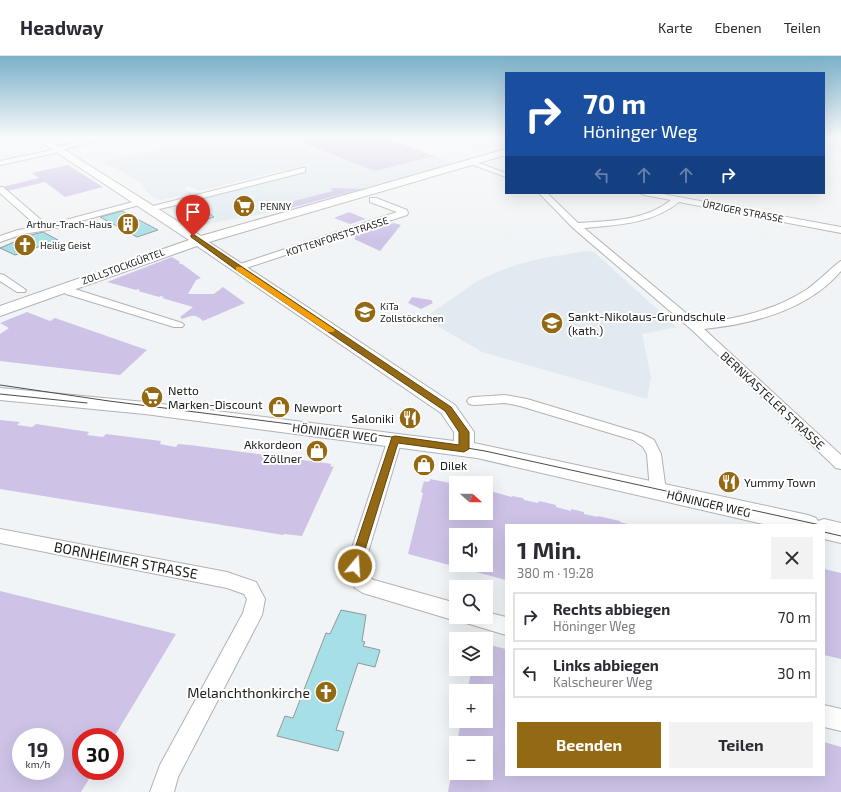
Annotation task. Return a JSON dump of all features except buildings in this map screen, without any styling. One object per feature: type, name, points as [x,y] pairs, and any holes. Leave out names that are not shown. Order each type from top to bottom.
[{"type":"street","points":[[93,172],[193,236],[237,268],[448,409],[464,432],[464,449]]},
{"type":"street","points":[[152,209],[293,172]]},
{"type":"street","name":"ZOLLSTOCKGÜRTEL","points":[[0,299],[123,253],[294,213],[434,172]]},
{"type":"street","points":[[0,189],[45,228]]},
{"type":"street","name":"BERNKASTELER STRASSE","points":[[544,194],[576,226],[694,327],[841,464]]},
{"type":"street","name":"ÜRZIGER STRASSE","points":[[649,194],[668,198],[678,196],[841,230]]},
{"type":"street","points":[[576,226],[630,221],[664,210],[678,196]]},
{"type":"street","name":"KOTTENFORSTSTRASSE","points":[[237,268],[404,213],[400,210],[373,200]]},
{"type":"street","points":[[0,239],[21,232],[45,228],[140,202]]},
{"type":"street","name":"ZOLLSTOCKGÜRTEL","points":[[0,311],[174,248],[193,236]]},
{"type":"street","points":[[694,327],[722,325],[752,318],[783,307],[812,292],[841,264]]},
{"type":"street","points":[[0,277],[21,290]]},
{"type":"street","points":[[62,288],[70,292],[178,325]]},
{"type":"street","name":"HÖNINGER WEG","points":[[0,385],[73,395],[103,404]]},
{"type":"street","name":"HÖNINGER WEG","points":[[0,394],[103,404],[464,449],[507,457],[804,524]]},
{"type":"street","name":"HÖNINGER WEG","points":[[474,401],[505,399],[522,402],[638,437],[649,444],[654,454],[658,491]]},
{"type":"street","points":[[395,440],[355,566],[361,582],[369,587],[449,610]]},
{"type":"street","points":[[825,529],[841,532]]},
{"type":"street","name":"BORNHEIMER STRASSE","points":[[0,536],[227,580],[250,588],[256,599],[252,615],[168,773],[162,792]]},
{"type":"street","points":[[493,622],[505,626]]},
{"type":"street","points":[[825,716],[841,720]]},
{"type":"shaded area","points":[[80,172],[103,187],[65,197],[45,182],[7,191],[2,187],[39,178],[32,173]]},
{"type":"shaded area","points":[[123,172],[275,172],[199,191],[189,186],[184,188],[192,193],[161,200],[156,199],[146,191],[141,183]]},
{"type":"shaded area","points":[[302,172],[420,172],[288,209],[202,225],[193,224],[166,207]]},
{"type":"shaded area","points":[[330,189],[362,189],[290,208],[294,201],[333,191]]},
{"type":"shaded area","points":[[349,212],[366,219],[350,224],[334,218]]},
{"type":"shaded area","points":[[394,223],[401,225],[380,251],[354,239],[356,237],[353,236],[354,235]]},
{"type":"shaded area","name":"Sankt-Nikolaus-Grundschule (kath.)","points":[[587,251],[594,252],[677,327],[642,334],[651,377],[647,399],[482,352],[424,318],[476,282],[497,272],[519,264],[543,258]]},
{"type":"shaded area","points":[[172,257],[201,278],[196,280],[188,294],[214,294],[223,287],[245,303],[203,321],[195,316],[182,319],[180,317],[193,307],[162,298],[164,297],[161,296],[159,297],[138,291],[140,290],[138,289],[136,290],[107,282]]},
{"type":"shaded area","points":[[412,297],[431,300],[433,303],[421,309],[408,303]]},
{"type":"shaded area","points":[[27,312],[50,321],[55,318],[147,350],[120,375],[0,361],[0,334],[9,328],[0,323]]},
{"type":"shaded area","points":[[0,420],[20,422],[17,425],[32,427],[36,424],[89,432],[87,435],[103,437],[106,434],[161,441],[160,444],[176,447],[178,444],[190,445],[332,464],[330,465],[332,467],[334,466],[302,536],[283,535],[0,489]]},
{"type":"shaded area","points":[[430,479],[449,483],[449,520],[493,520],[493,492],[512,497],[523,498],[524,500],[538,503],[539,501],[556,505],[556,507],[571,511],[571,509],[584,512],[584,514],[620,521],[627,524],[505,524],[505,580],[476,572],[493,572],[493,528],[449,528],[449,565],[408,554],[423,493],[421,492],[424,481],[430,481]]},
{"type":"shaded area","points":[[825,569],[841,573],[841,659],[825,655]]},
{"type":"shaded area","points":[[0,591],[176,634],[119,728],[72,728],[72,780],[88,780],[81,792],[0,792]]},
{"type":"shaded area","points":[[493,646],[505,649],[505,776],[825,776],[825,742],[841,747],[841,792],[448,792],[450,780],[493,780],[493,736],[458,736],[460,728],[493,728],[493,684],[469,684],[470,676],[493,676]]},
{"type":"tram line","points":[[0,385],[109,401],[431,442],[485,451],[815,524]]},
{"type":"tram line","points":[[0,394],[87,403]]},
{"type":"tram line","points":[[825,532],[841,536]]},
{"type":"slow traffic","points":[[238,269],[331,330]]},
{"type":"place","name":"PENNY","points":[[244,206]]},
{"type":"place","name":"Arthur-Trach-Haus","points":[[128,224]]},
{"type":"place","name":"Heilig Geist","points":[[25,245]]},
{"type":"place","name":"KiTa Zollstöckchen","points":[[365,312]]},
{"type":"place","name":"Sankt-Nikolaus-Grundschule (kath.)","points":[[552,323]]},
{"type":"place","name":"Netto Marken-Discount","points":[[152,397]]},
{"type":"place","name":"Newport","points":[[279,407]]},
{"type":"place","name":"Saloniki","points":[[410,418]]},
{"type":"place","name":"Akkordeon Zöllner","points":[[317,451]]},
{"type":"place","name":"Dilek","points":[[424,465]]},
{"type":"place","name":"Yummy Town","points":[[729,482]]},
{"type":"place","name":"Melanchthonkirche","points":[[326,692]]},
{"type":"route","points":[[193,236],[237,268],[448,409],[464,432],[464,449],[395,440],[355,566]]}]
